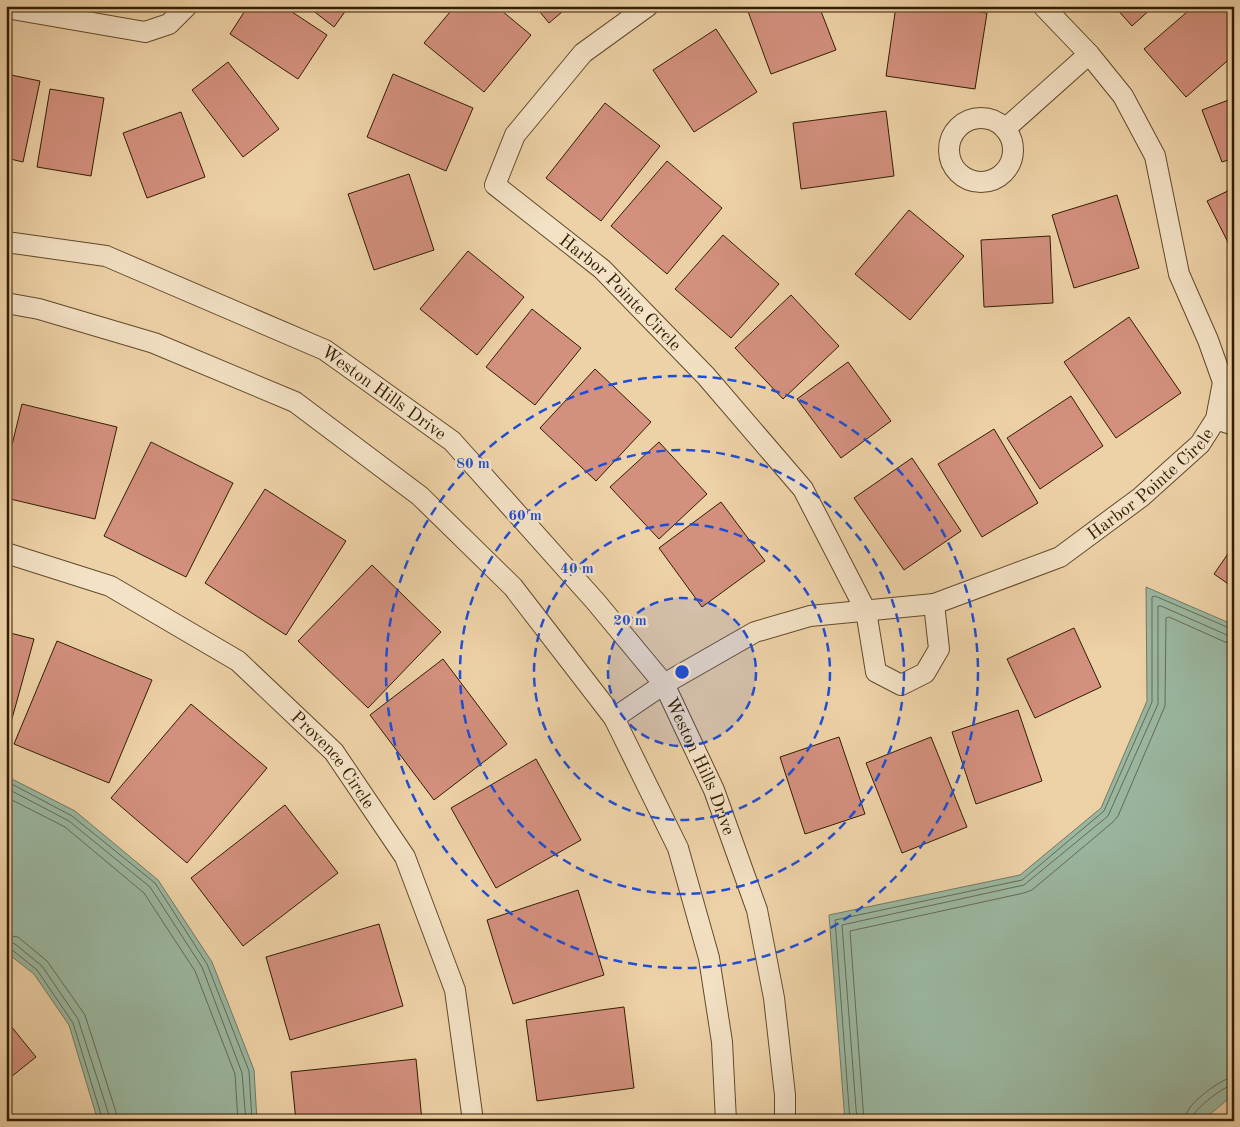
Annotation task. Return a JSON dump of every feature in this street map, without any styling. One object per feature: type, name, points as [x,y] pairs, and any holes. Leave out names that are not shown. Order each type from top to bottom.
[{"type":"street","points":[[6,8],[145,32],[169,24],[187,6]]},
{"type":"street","name":"Harbor Pointe Circle","points":[[648,6],[583,53],[515,135],[495,185],[602,268],[706,376],[803,490],[866,611]]},
{"type":"street","name":"Harbor Pointe Circle","points":[[614,718],[664,684],[755,632],[810,616],[934,604],[1060,557],[1141,498],[1225,422],[1224,382],[1179,274],[1155,156],[1123,96],[1089,54],[1043,6]]},
{"type":"street","points":[[1006,129],[1089,54]]},
{"type":"street","name":"Weston Hills Drive","points":[[6,242],[106,256],[325,350],[452,441],[596,602],[664,684],[714,790],[757,910],[774,998],[785,1095],[785,1121]]},
{"type":"street","points":[[6,303],[39,309],[154,343],[295,402],[420,496],[513,587],[614,718],[678,848],[709,958],[722,1042],[726,1121]]},
{"type":"street","name":"Provence Circle","points":[[6,553],[110,586],[238,661],[334,752],[405,857],[455,990],[473,1121]]},
{"type":"street","points":[[866,611],[876,672],[901,685],[925,673],[939,649],[934,604]]},
{"type":"water","points":[[1146,587],[1234,625],[1234,1094],[1202,1121],[845,1121],[829,915],[1020,875],[1101,808],[1147,701]]},
{"type":"water","points":[[6,776],[75,811],[158,880],[212,962],[254,1070],[257,1121],[98,1121],[69,1025],[34,974],[6,952]]},
{"type":"building","points":[[248,6],[283,6],[327,35],[298,79],[230,34]]},
{"type":"building","points":[[307,6],[349,6],[334,27]]},
{"type":"building","points":[[455,6],[496,6],[531,35],[484,92],[424,43]]},
{"type":"building","points":[[535,6],[569,6],[549,23]]},
{"type":"building","points":[[746,6],[819,6],[836,50],[771,74]]},
{"type":"building","points":[[896,6],[939,6],[987,13],[975,89],[886,76]]},
{"type":"building","points":[[1114,6],[1154,6],[1132,26]]},
{"type":"building","points":[[1194,6],[1229,6],[1234,12],[1234,55],[1186,97],[1144,49]]},
{"type":"building","points":[[716,29],[757,92],[694,132],[653,70]]},
{"type":"building","points":[[228,62],[279,129],[243,157],[192,90]]},
{"type":"building","points":[[6,74],[40,81],[23,162],[6,158]]},
{"type":"building","points":[[393,74],[473,108],[446,171],[367,137]]},
{"type":"building","points":[[50,89],[104,98],[91,176],[37,167]]},
{"type":"building","points":[[1234,98],[1234,158],[1222,162],[1202,110]]},
{"type":"building","points":[[605,103],[660,146],[601,221],[546,178]]},
{"type":"building","points":[[886,111],[894,176],[801,189],[793,123]]},
{"type":"building","points":[[181,112],[205,177],[147,198],[123,133]]},
{"type":"building","points":[[667,161],[722,208],[667,274],[611,226]]},
{"type":"building","points":[[409,174],[434,250],[374,270],[348,194]]},
{"type":"building","points":[[1234,188],[1234,254],[1207,201]]},
{"type":"building","points":[[1117,195],[1139,268],[1074,288],[1052,215]]},
{"type":"building","points":[[909,210],[964,256],[910,320],[855,274]]},
{"type":"building","points":[[723,235],[779,284],[731,338],[675,289]]},
{"type":"building","points":[[1050,236],[1053,303],[984,307],[981,240]]},
{"type":"building","points":[[468,251],[524,297],[477,355],[420,309]]},
{"type":"building","points":[[791,295],[839,346],[783,399],[735,348]]},
{"type":"building","points":[[532,309],[581,348],[535,405],[486,367]]},
{"type":"building","points":[[1129,317],[1181,393],[1116,438],[1064,362]]},
{"type":"building","points":[[848,362],[891,421],[841,458],[797,399]]},
{"type":"building","points":[[595,369],[651,422],[596,481],[540,428]]},
{"type":"building","points":[[1071,396],[1103,446],[1040,489],[1007,438]]},
{"type":"building","points":[[22,404],[117,427],[95,519],[6,498],[6,469]]},
{"type":"building","points":[[994,429],[1038,503],[982,537],[938,464]]},
{"type":"building","points":[[151,442],[233,483],[186,577],[104,536]]},
{"type":"building","points":[[659,442],[707,494],[659,539],[610,487]]},
{"type":"building","points":[[912,458],[961,531],[904,570],[854,498]]},
{"type":"building","points":[[265,489],[346,541],[286,635],[205,583]]},
{"type":"building","points":[[721,502],[765,561],[702,607],[659,548]]},
{"type":"building","points":[[1234,545],[1234,588],[1214,574]]},
{"type":"building","points":[[372,565],[441,632],[368,708],[298,641]]},
{"type":"building","points":[[1074,628],[1101,687],[1035,718],[1007,659]]},
{"type":"building","points":[[6,632],[34,639],[10,726],[6,725]]},
{"type":"building","points":[[57,641],[152,680],[109,783],[14,744]]},
{"type":"building","points":[[443,659],[507,744],[434,800],[370,715]]},
{"type":"building","points":[[191,704],[267,768],[187,863],[111,798]]},
{"type":"building","points":[[1018,710],[1042,781],[976,804],[952,732]]},
{"type":"building","points":[[839,737],[865,814],[805,834],[780,757]]},
{"type":"building","points":[[931,737],[967,827],[902,853],[866,763]]},
{"type":"building","points":[[536,759],[581,840],[496,888],[451,808]]},
{"type":"building","points":[[285,805],[338,873],[243,946],[191,878]]},
{"type":"building","points":[[578,890],[604,975],[513,1004],[487,920]]},
{"type":"building","points":[[379,924],[403,1006],[290,1040],[266,957]]},
{"type":"building","points":[[624,1007],[634,1088],[537,1101],[526,1020]]},
{"type":"building","points":[[6,1020],[36,1057],[6,1081]]},
{"type":"building","points":[[416,1059],[422,1121],[296,1121],[291,1072]]}]
